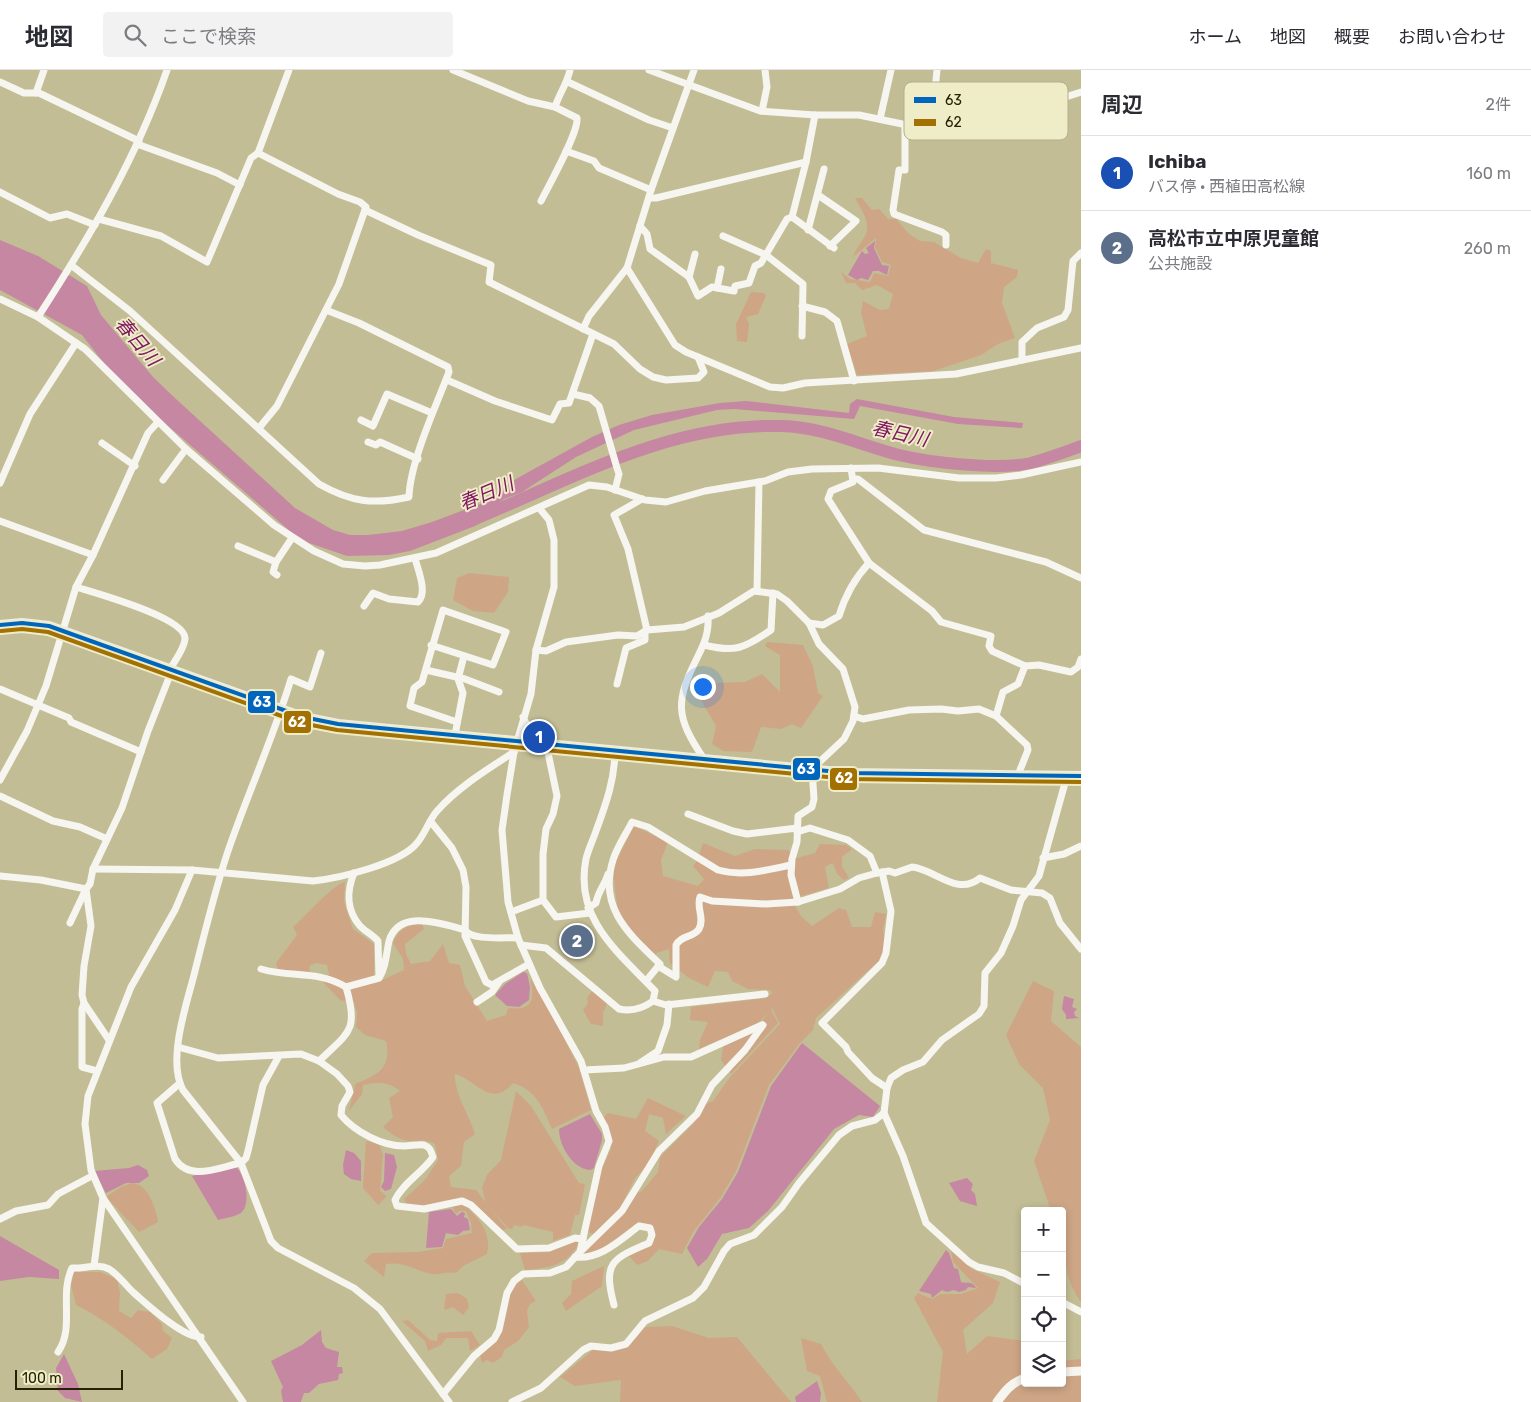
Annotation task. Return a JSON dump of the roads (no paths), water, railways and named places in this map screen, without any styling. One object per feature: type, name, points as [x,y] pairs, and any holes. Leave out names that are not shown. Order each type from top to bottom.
[{"type":"main road","points":[[0,625],[36,624],[64,631],[282,710],[303,717],[338,724],[866,774],[1081,776]]},
{"type":"street","points":[[36,93],[44,70]]},
{"type":"street","points":[[39,315],[97,222],[138,142],[167,70]]},
{"type":"street","points":[[0,192],[50,218],[66,214],[161,236],[207,262],[251,158],[258,153],[289,70]]},
{"type":"street","points":[[453,70],[528,101],[555,107],[577,118],[578,123],[566,151],[541,200]]},
{"type":"street","points":[[555,107],[560,93],[568,82],[570,70]]},
{"type":"street","points":[[649,70],[762,111],[815,115],[859,115],[904,126]]},
{"type":"street","points":[[583,329],[589,316],[627,268],[650,194],[694,70]]},
{"type":"street","points":[[762,111],[767,87],[765,70]]},
{"type":"street","points":[[880,119],[891,70]]},
{"type":"street","points":[[0,82],[24,93],[36,93],[138,142],[217,173],[240,185]]},
{"type":"street","points":[[568,82],[649,120],[673,128]]},
{"type":"street","points":[[1068,96],[1081,92]]},
{"type":"street","points":[[640,226],[646,234],[650,249],[689,276],[698,296],[712,287],[734,291],[735,286],[749,283],[755,266],[761,264],[788,219],[792,217],[806,162],[815,115]]},
{"type":"street","points":[[905,140],[905,170],[899,170],[894,214],[942,232],[946,235],[946,245]]},
{"type":"street","points":[[566,151],[594,161],[599,168],[656,198],[806,162]]},
{"type":"street","points":[[258,153],[338,194],[360,202],[366,207],[339,284],[277,406],[258,428]]},
{"type":"street","points":[[808,230],[824,169]]},
{"type":"street","points":[[792,217],[832,247],[856,221],[818,195]]},
{"type":"street","points":[[365,210],[418,235],[491,265],[489,282],[614,344],[640,368],[653,377],[666,380],[698,378],[704,372],[698,356]]},
{"type":"street","points":[[723,236],[766,255],[803,284],[802,336]]},
{"type":"street","points":[[1022,360],[1022,342],[1037,328],[1064,317],[1068,310],[1073,261],[1081,253]]},
{"type":"street","points":[[689,276],[695,254]]},
{"type":"street","points":[[70,267],[130,311],[319,484],[340,496],[364,501],[385,502],[409,497],[432,413],[449,372],[448,367],[326,310]]},
{"type":"street","points":[[627,268],[671,340],[686,352],[770,387],[783,388],[805,383],[878,378],[934,377],[1081,348]]},
{"type":"street","points":[[717,288],[721,269]]},
{"type":"street","points":[[0,299],[39,315],[102,364],[186,449],[292,538],[329,558],[351,565],[380,565],[436,553],[540,509],[589,485],[615,490],[642,499],[666,502],[705,491],[759,482],[796,471],[852,468],[896,469],[959,478],[996,478],[1021,475],[1081,462]]},
{"type":"street","points":[[802,306],[826,312],[837,321],[854,381]]},
{"type":"street","points":[[446,380],[495,401],[552,420],[560,404],[569,403],[593,334]]},
{"type":"street","points":[[0,483],[30,414],[76,343]]},
{"type":"street","points":[[361,420],[373,426],[386,394],[432,413]]},
{"type":"street","points":[[572,394],[590,398],[599,406],[618,474],[615,490]]},
{"type":"street","points":[[0,780],[27,731],[46,686],[76,587],[135,466],[148,433],[158,422]]},
{"type":"street","points":[[368,442],[376,444],[380,442],[418,459]]},
{"type":"street","points":[[102,443],[135,466]]},
{"type":"street","points":[[163,480],[186,449]]},
{"type":"street","points":[[852,468],[853,482],[831,491],[828,499],[869,563],[932,611],[940,622],[991,636],[989,646],[992,651],[1025,666],[1038,665],[1071,672],[1079,668],[1081,659]]},
{"type":"street","points":[[853,479],[858,479],[924,530],[1046,562],[1081,578]]},
{"type":"street","points":[[757,591],[759,482]]},
{"type":"street","points":[[617,684],[626,648],[645,640],[646,630],[628,549],[614,515],[642,499]]},
{"type":"street","points":[[540,509],[549,520],[554,540],[554,587],[536,650],[531,694],[514,752],[502,830],[511,912],[520,942],[529,964],[584,1070],[596,1111],[609,1141],[599,1166],[583,1240],[577,1254]]},
{"type":"street","points":[[0,521],[93,555]]},
{"type":"street","points":[[277,575],[273,572],[276,562],[292,538]]},
{"type":"street","points":[[238,546],[276,562]]},
{"type":"street","points":[[364,606],[373,593],[389,598],[418,602],[421,599],[423,590],[415,558]]},
{"type":"street","points":[[809,623],[823,625],[839,616],[843,600],[859,573],[869,563]]},
{"type":"street","points":[[70,923],[90,884],[93,869],[122,808],[171,670],[184,642],[182,632],[168,621],[149,612],[76,587]]},
{"type":"street","points":[[536,650],[546,651],[566,642],[618,635],[637,636],[646,630],[684,627],[719,613],[754,591],[773,593],[787,601],[809,623],[819,644],[843,669],[856,707],[844,740],[812,769],[814,799],[812,807],[798,816],[790,875],[798,902]]},
{"type":"street","points":[[704,644],[730,650],[748,646],[771,630],[773,593]]},
{"type":"street","points":[[432,645],[493,665],[506,632],[443,610],[432,645],[422,682],[414,688],[410,706],[457,722]]},
{"type":"street","points":[[704,759],[689,737],[680,704],[682,690],[709,629],[708,616]]},
{"type":"street","points":[[321,653],[310,687],[291,679],[282,710],[221,874],[189,992],[178,1047],[177,1066],[180,1083],[241,1163],[271,1241],[278,1248],[366,1296],[380,1309],[449,1402]]},
{"type":"street","points":[[455,735],[463,693],[458,679],[464,656]]},
{"type":"street","points":[[996,716],[1003,692],[1018,684],[1025,666]]},
{"type":"street","points":[[426,670],[484,685],[499,692]]},
{"type":"street","points":[[0,688],[69,718],[71,722],[141,752]]},
{"type":"street","points":[[854,716],[863,719],[909,710],[941,709],[958,711],[979,709],[996,716],[1027,745],[1028,750],[1018,775]]},
{"type":"street","points":[[523,718],[535,742]]},
{"type":"street","points":[[546,743],[557,796],[553,814],[546,828],[543,854],[543,900],[556,917],[589,910],[596,903],[598,892],[606,882],[614,857],[632,822],[648,827],[718,870],[754,873],[791,865]]},
{"type":"street","points":[[615,750],[615,769],[608,798],[586,859],[584,884],[589,910],[595,924],[610,943],[655,991],[653,1001]]},
{"type":"street","points":[[93,869],[192,870],[314,882],[354,873],[407,852],[417,844],[436,812],[514,752]]},
{"type":"street","points":[[1021,1282],[1004,1274],[978,1267],[926,1223],[903,1156],[884,1113],[887,1088],[891,1078],[903,1070],[923,1062],[942,1040],[979,1014],[984,1006],[986,996],[985,973],[1001,953],[1013,926],[1017,908],[1039,876],[1067,776]]},
{"type":"street","points":[[0,796],[53,821],[80,827],[107,839]]},
{"type":"street","points":[[688,814],[746,834],[810,828],[848,840],[870,856],[879,872],[891,910],[884,958],[861,985],[822,1023],[872,1078],[887,1088]]},
{"type":"street","points":[[431,822],[452,848],[463,870],[466,887],[465,936],[486,982],[492,985],[500,982],[529,964]]},
{"type":"street","points":[[1043,858],[1064,854],[1081,846]]},
{"type":"street","points":[[658,966],[676,977],[676,945],[678,941],[696,933],[700,927],[702,921],[698,904],[700,897],[712,900],[766,904],[798,902],[840,889],[859,878],[879,872],[895,873],[912,866],[918,867],[941,880],[956,884],[973,884],[980,878],[1011,890],[1042,893],[1050,898],[1060,923],[1081,949]]},
{"type":"street","points":[[192,870],[174,910],[131,987],[88,1096],[85,1124],[91,1170],[103,1198],[201,1337],[243,1402]]},
{"type":"street","points":[[610,870],[611,898],[616,916],[627,933],[660,964],[646,981]]},
{"type":"street","points":[[354,873],[348,894],[354,917],[360,926],[378,941],[379,978]]},
{"type":"street","points":[[0,876],[41,880],[86,889]]},
{"type":"street","points":[[86,889],[91,926],[82,977],[84,1003],[82,1009],[82,1067],[97,1072]]},
{"type":"street","points":[[511,912],[543,900]]},
{"type":"street","points":[[261,969],[278,974],[324,976],[346,987],[379,978],[385,969],[392,933],[400,926],[414,920],[423,920],[465,930],[468,934],[476,937],[520,942],[546,948],[619,1009],[630,1011],[653,1001],[669,1004],[765,994]]},
{"type":"street","points":[[477,1002],[492,992],[500,982]]},
{"type":"street","points":[[319,1062],[351,1028],[354,1016],[346,987]]},
{"type":"street","points":[[84,1003],[109,1040]]},
{"type":"street","points":[[638,1064],[646,1057],[658,1051],[667,1025],[669,1004]]},
{"type":"street","points":[[443,1394],[474,1356],[500,1330],[507,1292],[514,1282],[523,1274],[550,1273],[566,1267],[622,1211],[660,1152],[697,1114],[712,1085],[746,1050],[763,1025],[691,1057],[664,1057],[624,1068],[584,1070]]},
{"type":"street","points":[[178,1047],[218,1058],[301,1054],[319,1062],[336,1074],[348,1086],[350,1092],[342,1106],[341,1115],[348,1123],[370,1136],[396,1145],[426,1146],[431,1150],[433,1157],[428,1164],[398,1193],[395,1200],[397,1206],[424,1209],[462,1201],[471,1205],[517,1249],[549,1248],[575,1238],[583,1240]]},
{"type":"street","points":[[180,1083],[158,1103],[175,1159],[179,1165],[196,1173],[241,1163],[246,1158],[264,1085],[279,1056]]},
{"type":"street","points":[[512,1402],[541,1388],[583,1350],[591,1346],[611,1348],[626,1344],[645,1321],[693,1298],[704,1287],[724,1250],[730,1244],[754,1235],[776,1214],[839,1135],[852,1126],[875,1120],[884,1113]]},
{"type":"street","points":[[0,1219],[16,1211],[48,1205],[58,1194],[90,1177]]},
{"type":"street","points":[[94,1266],[103,1198]]},
{"type":"street","points":[[577,1254],[590,1257],[604,1251],[639,1226],[650,1228],[652,1235],[649,1243],[627,1252],[611,1266],[608,1282],[614,1305]]},
{"type":"street","points":[[58,1352],[63,1345],[72,1268],[81,1270],[94,1266],[109,1269],[133,1293],[187,1335],[201,1337]]},
{"type":"street","points":[[1066,1304],[1081,1312]]},
{"type":"street","points":[[1066,1372],[1081,1371]]},
{"type":"street","points":[[997,1402],[1007,1389],[1017,1380],[1021,1379]]},
{"type":"waterway","name":"春日川","points":[[473,520],[623,456],[662,443],[741,427],[797,427],[827,433],[913,458],[983,466],[1031,463],[1081,446]]},
{"type":"place","name":"Ichiba","points":[[539,737]]},
{"type":"place","name":"高松市立中原児童館","points":[[577,941]]}]
